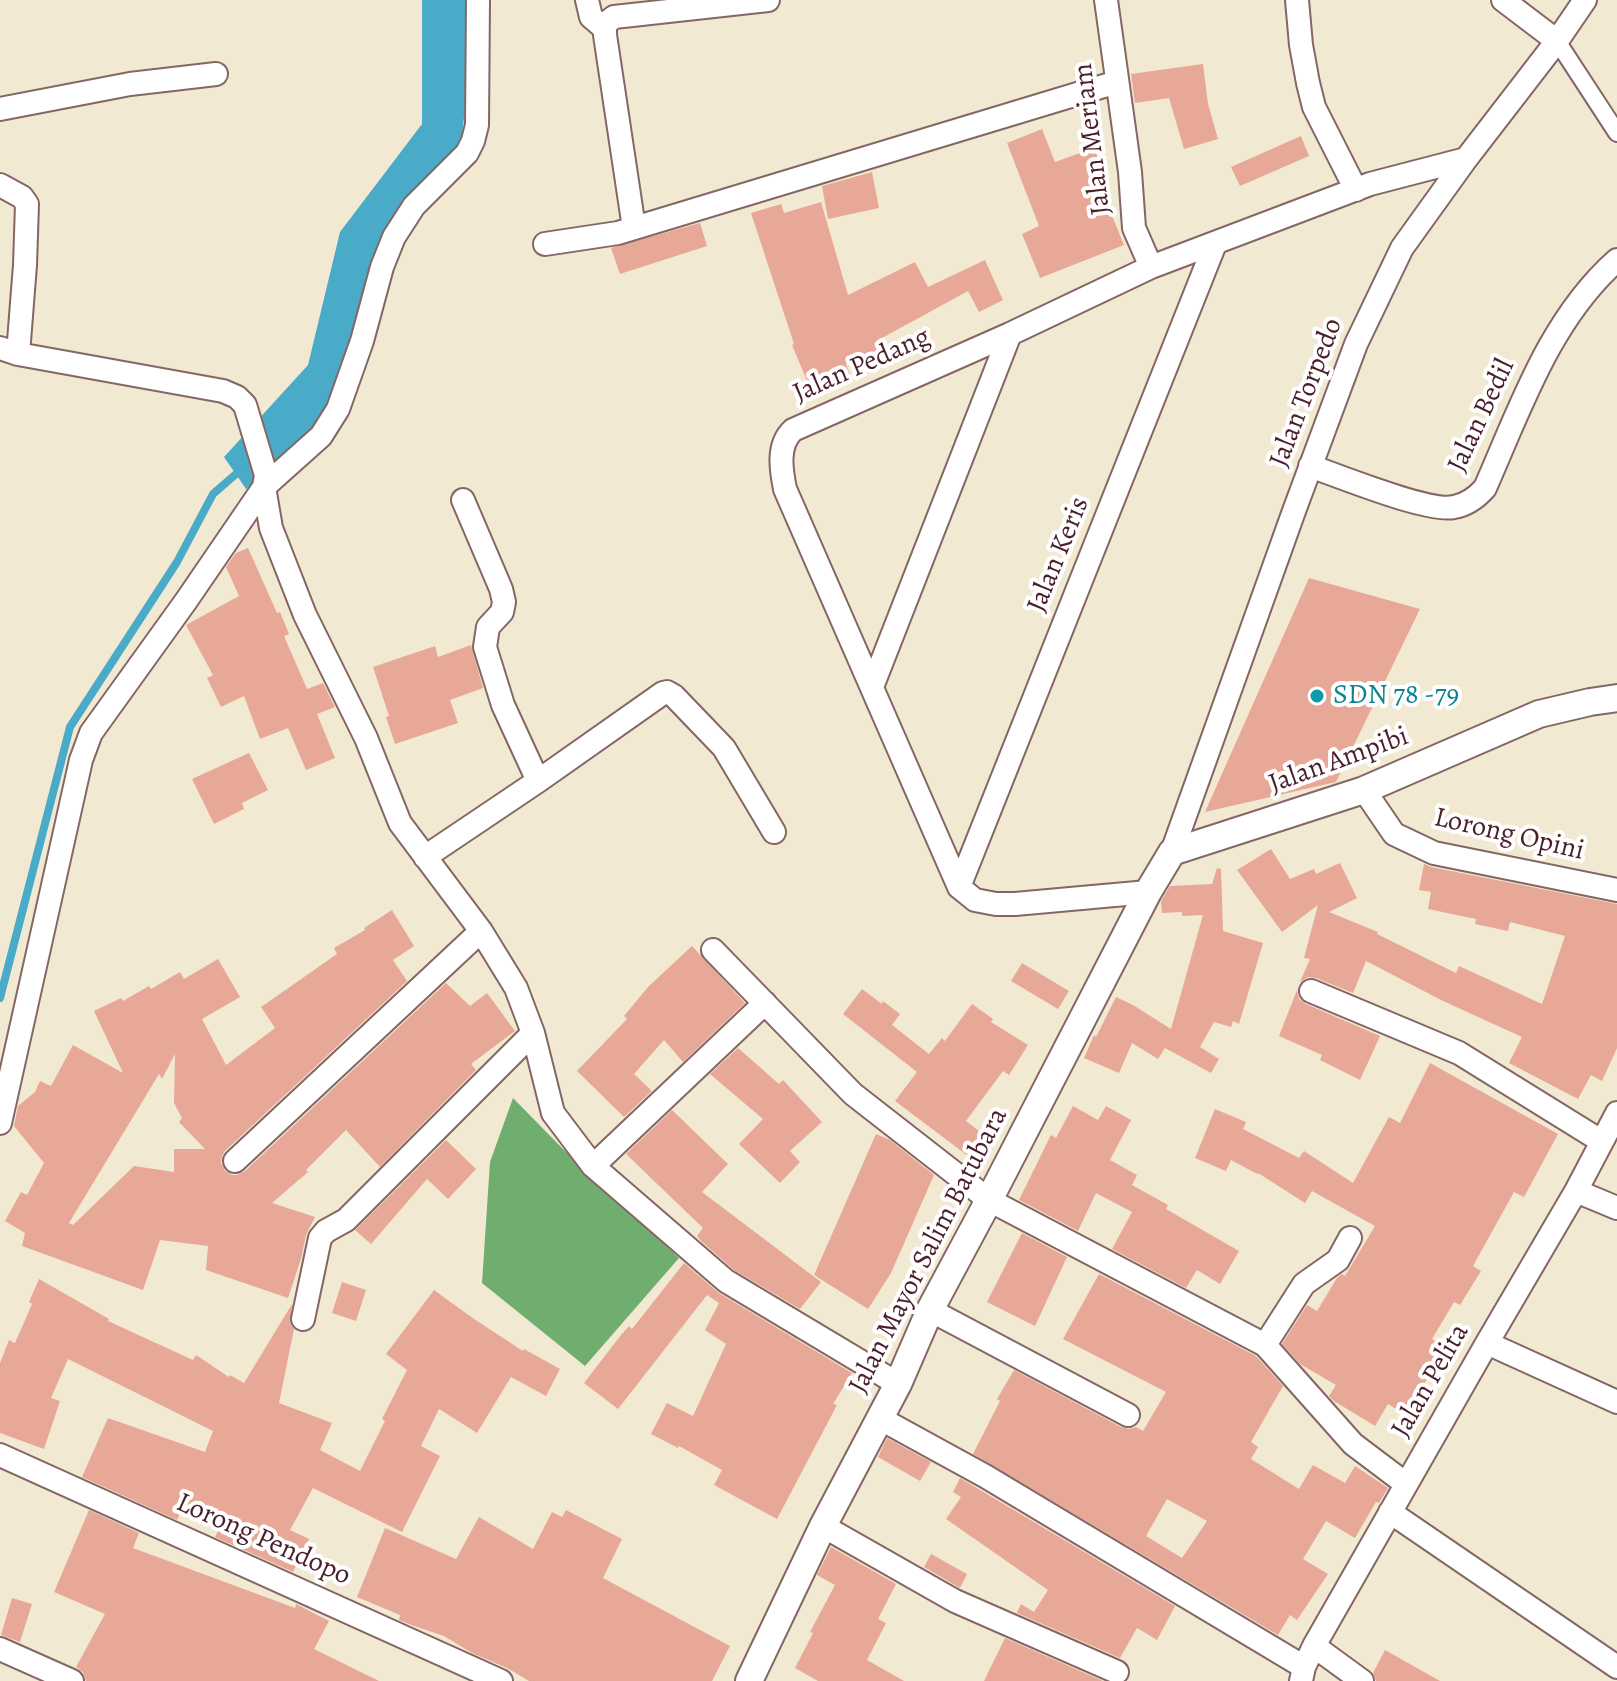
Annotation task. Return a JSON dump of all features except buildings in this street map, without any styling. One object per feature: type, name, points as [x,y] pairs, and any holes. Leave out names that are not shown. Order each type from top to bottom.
[{"type":"street","points":[[0,1123],[4,1073],[81,760],[91,733],[186,601],[265,481],[321,436],[338,409],[394,237],[414,206],[467,153],[473,141],[477,125],[478,0]]},
{"type":"street","points":[[587,0],[591,17],[605,29]]},
{"type":"street","points":[[634,228],[605,29],[608,21],[614,17],[768,0]]},
{"type":"street","name":"Jalan Meriam","points":[[1106,0],[1130,172],[1134,228],[1151,267]]},
{"type":"street","points":[[1297,0],[1303,58],[1314,107],[1356,190]]},
{"type":"street","points":[[1503,0],[1557,41],[1617,133]]},
{"type":"street","name":"Jalan Torpedo","points":[[1172,852],[1356,344],[1402,248],[1585,0]]},
{"type":"street","points":[[0,109],[130,84],[216,74]]},
{"type":"street","points":[[545,244],[618,233],[1117,82]]},
{"type":"street","name":"Jalan Pedang","points":[[959,887],[785,489],[781,462],[785,437],[793,430],[1010,334],[1151,267],[1370,184],[1466,159]]},
{"type":"street","points":[[0,185],[22,197],[27,204],[25,265],[9,351],[223,391],[237,397],[245,405],[265,481],[271,528],[305,615],[366,738],[400,823],[481,931],[516,988],[533,1033],[553,1113],[593,1166],[726,1281],[898,1384]]},
{"type":"street","name":"Jalan Keris","points":[[959,887],[1215,244]]},
{"type":"street","name":"Jalan Bedil","points":[[1310,466],[1423,505],[1453,508],[1476,497],[1485,488],[1541,363],[1588,291],[1617,260]]},
{"type":"street","points":[[872,687],[1010,334]]},
{"type":"street","points":[[463,500],[504,602],[502,612],[488,627],[485,647],[503,705],[538,781]]},
{"type":"street","points":[[425,857],[667,692],[724,748],[774,832]]},
{"type":"street","name":"Jalan Ampibi","points":[[1172,852],[1364,790],[1539,714],[1617,698]]},
{"type":"street","name":"Lorong Opini","points":[[1364,790],[1394,834],[1434,853],[1617,890]]},
{"type":"street","name":"Jalan Mayor Salim Batubara","points":[[749,1681],[823,1526],[881,1419],[930,1310],[1148,892],[1172,852]]},
{"type":"street","points":[[959,887],[975,900],[996,904],[1148,892]]},
{"type":"street","points":[[235,1161],[481,931]]},
{"type":"street","points":[[713,950],[853,1094],[989,1200],[1265,1345],[1353,1444],[1406,1484]]},
{"type":"street","points":[[1311,991],[1459,1053],[1601,1141]]},
{"type":"street","points":[[593,1166],[765,1003]]},
{"type":"street","points":[[303,1319],[320,1238],[346,1220],[533,1033]]},
{"type":"street","name":"Jalan Pelita","points":[[1303,1674],[1314,1646],[1576,1191],[1617,1113]]},
{"type":"street","points":[[1576,1191],[1617,1208]]},
{"type":"street","points":[[1265,1345],[1304,1284],[1338,1260],[1350,1238]]},
{"type":"street","points":[[930,1310],[1128,1415]]},
{"type":"street","points":[[1487,1343],[1617,1402]]},
{"type":"street","points":[[881,1419],[985,1476],[1303,1674]]},
{"type":"street","name":"Lorong Pendopo","points":[[0,1455],[501,1681]]},
{"type":"street","points":[[1390,1512],[1617,1667]]},
{"type":"street","points":[[823,1526],[955,1601],[1117,1672]]},
{"type":"street","points":[[1314,1646],[1362,1681]]},
{"type":"street","points":[[0,1649],[72,1681]]},
{"type":"green space","points":[[513,1098],[679,1258],[585,1366],[482,1283],[490,1162]]},
{"type":"water","points":[[422,0],[471,0],[460,155],[414,195],[336,403],[285,459],[246,489],[224,457],[308,365],[340,232],[422,124]]},
{"type":"waterway","points":[[0,998],[70,727],[177,562],[213,494],[244,467]]},
{"type":"place","name":"SDN 78 -79","points":[[1317,696]]}]
